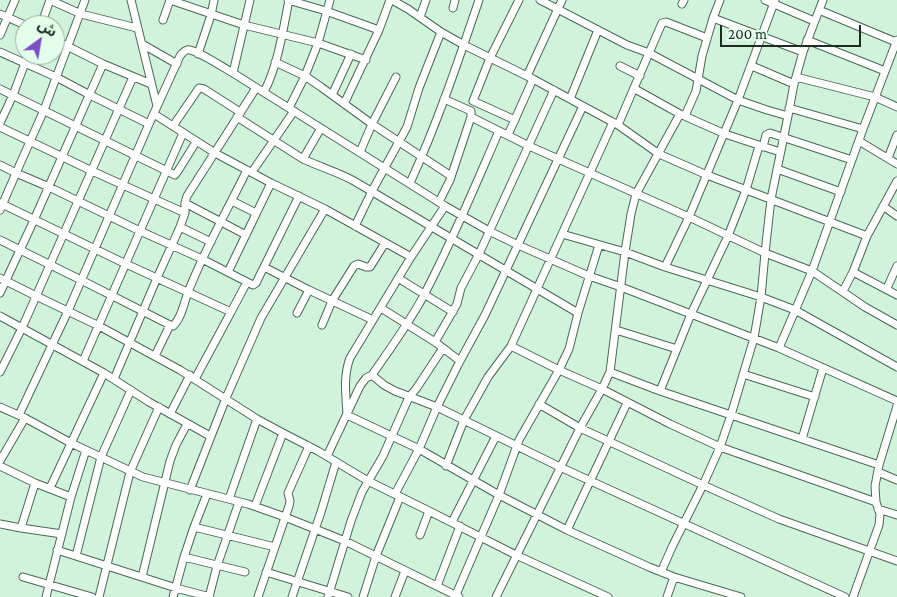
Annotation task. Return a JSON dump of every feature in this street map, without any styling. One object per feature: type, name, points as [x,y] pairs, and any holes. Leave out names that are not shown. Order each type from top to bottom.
[{"type":"street","points":[[0,35],[14,0]]},
{"type":"street","points":[[44,15],[50,0],[81,14],[138,28]]},
{"type":"street","points":[[85,0],[44,110],[1,206],[231,312]]},
{"type":"street","points":[[131,0],[157,106]]},
{"type":"street","points":[[163,20],[170,0],[244,25],[318,42],[366,60]]},
{"type":"street","points":[[198,54],[214,0]]},
{"type":"street","points":[[233,73],[250,0]]},
{"type":"street","points":[[264,92],[271,78],[289,0],[379,30]]},
{"type":"street","points":[[0,240],[174,326],[202,259],[232,200],[273,140],[291,109],[318,42],[330,0]]},
{"type":"street","points":[[344,104],[366,60],[391,0],[464,45],[554,90],[616,124],[659,154],[707,175],[867,236]]},
{"type":"street","points":[[420,17],[426,0]]},
{"type":"street","points":[[453,8],[455,0]]},
{"type":"street","points":[[410,184],[422,158],[479,0]]},
{"type":"street","points":[[347,415],[345,381],[352,353],[431,226],[442,204],[471,114],[473,101],[490,58],[519,0]]},
{"type":"street","points":[[540,0],[633,48],[649,53],[738,100],[767,110],[788,112],[863,129]]},
{"type":"street","points":[[508,135],[562,0]]},
{"type":"street","points":[[496,597],[560,467],[610,372],[625,252],[636,194],[696,92],[699,68],[720,0]]},
{"type":"street","points":[[765,0],[774,2],[814,21]]},
{"type":"street","points":[[661,572],[720,447],[754,338],[761,297],[772,199],[788,112],[803,52],[823,0]]},
{"type":"street","points":[[665,267],[689,217],[752,66],[774,2]]},
{"type":"street","points":[[779,348],[812,271],[897,41],[819,10]]},
{"type":"street","points":[[0,14],[15,21]]},
{"type":"street","points":[[713,18],[803,52]]},
{"type":"street","points":[[446,466],[464,420],[488,377],[510,346],[589,173],[635,89],[659,28],[663,22],[673,24],[707,38]]},
{"type":"street","points":[[570,99],[598,30]]},
{"type":"street","points":[[355,226],[407,127],[418,88],[441,32]]},
{"type":"street","points":[[807,40],[885,71]]},
{"type":"street","points":[[142,44],[177,64]]},
{"type":"street","points":[[65,45],[151,84]]},
{"type":"street","points":[[0,461],[22,417],[52,344],[157,106],[180,56],[186,50],[190,50],[233,73],[442,204],[489,231],[589,276],[779,348],[897,401]]},
{"type":"street","points":[[0,52],[15,59]]},
{"type":"street","points":[[332,95],[351,54]]},
{"type":"street","points":[[275,62],[305,76],[372,124],[451,176]]},
{"type":"street","points":[[0,293],[3,279],[20,250],[104,64]]},
{"type":"street","points":[[23,65],[14,95],[0,125],[92,171],[185,213]]},
{"type":"street","points":[[29,65],[149,124]]},
{"type":"street","points":[[620,66],[640,76]]},
{"type":"street","points":[[752,66],[795,80],[875,97],[897,107]]},
{"type":"street","points":[[360,152],[396,76]]},
{"type":"street","points":[[0,372],[22,328],[134,77]]},
{"type":"street","points":[[173,126],[199,88],[204,89],[273,140],[303,159],[340,173],[578,313]]},
{"type":"street","points":[[114,379],[180,227],[185,213],[187,196],[256,88]]},
{"type":"street","points":[[0,89],[176,174],[196,142]]},
{"type":"street","points":[[635,89],[683,115],[724,134],[780,152]]},
{"type":"street","points":[[435,342],[457,304],[461,288],[479,254],[554,90]]},
{"type":"street","points":[[444,99],[529,146],[765,253],[812,271],[865,307],[897,325]]},
{"type":"street","points":[[473,101],[515,120]]},
{"type":"street","points":[[363,597],[397,496],[437,407],[485,315],[583,106]]},
{"type":"street","points":[[154,114],[196,142],[271,183],[325,209],[411,257]]},
{"type":"street","points":[[303,159],[321,128]]},
{"type":"street","points":[[327,456],[361,384],[372,375],[407,324],[424,295],[452,238],[499,131]]},
{"type":"street","points":[[83,361],[183,133]]},
{"type":"street","points":[[660,391],[691,314],[728,236],[766,135],[769,133],[852,160]]},
{"type":"street","points":[[888,158],[897,134]]},
{"type":"street","points":[[859,141],[897,164]]},
{"type":"street","points":[[0,165],[202,259],[246,282],[254,284],[299,196]]},
{"type":"street","points":[[777,169],[841,192]]},
{"type":"street","points":[[843,291],[854,272],[867,236],[897,181]]},
{"type":"street","points":[[228,272],[271,183]]},
{"type":"street","points":[[232,200],[256,213]]},
{"type":"street","points":[[185,203],[246,235]]},
{"type":"street","points":[[883,206],[897,216]]},
{"type":"street","points":[[190,490],[210,436],[261,318],[325,209]]},
{"type":"street","points":[[180,227],[211,242]]},
{"type":"street","points":[[562,234],[625,252],[795,310],[897,367]]},
{"type":"street","points":[[322,325],[332,301],[354,266],[358,264],[366,268],[370,267],[385,242]]},
{"type":"street","points":[[0,407],[143,478],[255,506],[285,517],[345,541],[456,596],[499,495],[521,434],[559,370],[572,341],[578,313],[599,245]]},
{"type":"street","points":[[887,288],[897,266]]},
{"type":"street","points":[[264,267],[373,320]]},
{"type":"street","points":[[854,272],[897,295]]},
{"type":"street","points":[[398,278],[453,312]]},
{"type":"street","points":[[3,279],[130,342],[192,377],[257,418],[327,456],[368,481],[516,555],[608,597]]},
{"type":"street","points":[[170,414],[231,312],[246,282]]},
{"type":"street","points":[[297,313],[309,290]]},
{"type":"street","points":[[380,308],[435,342],[460,361]]},
{"type":"street","points":[[0,316],[104,373],[159,408],[210,436]]},
{"type":"street","points":[[155,356],[170,325]]},
{"type":"street","points":[[616,330],[677,349]]},
{"type":"street","points":[[510,346],[720,447],[877,505],[897,515]]},
{"type":"street","points":[[329,594],[360,495],[383,456],[409,397],[443,348]]},
{"type":"street","points":[[802,439],[823,368]]},
{"type":"street","points":[[610,372],[731,416],[802,439],[879,468],[897,480]]},
{"type":"street","points":[[50,488],[104,373]]},
{"type":"street","points":[[743,374],[815,397]]},
{"type":"street","points":[[372,375],[389,388],[437,407],[590,481],[846,597]]},
{"type":"street","points":[[76,556],[100,457],[131,390]]},
{"type":"street","points":[[567,530],[627,403]]},
{"type":"street","points":[[539,404],[580,428],[779,519],[897,561]]},
{"type":"street","points":[[853,597],[871,551],[880,520],[875,486],[897,406]]},
{"type":"street","points":[[100,597],[130,472],[159,408]]},
{"type":"street","points":[[347,415],[419,449],[446,466],[567,530],[661,572],[741,597]]},
{"type":"street","points":[[229,499],[257,418]]},
{"type":"street","points":[[142,577],[173,452],[187,424]]},
{"type":"street","points":[[255,506],[283,433]]},
{"type":"street","points":[[452,522],[496,436]]},
{"type":"street","points":[[258,597],[290,504],[288,493],[309,446]]},
{"type":"street","points":[[46,597],[71,497],[86,450]]},
{"type":"street","points":[[292,597],[336,462]]},
{"type":"street","points":[[0,466],[71,497]]},
{"type":"street","points":[[21,528],[35,482]]},
{"type":"street","points":[[174,597],[184,556],[208,494]]},
{"type":"street","points":[[58,550],[209,597],[217,566],[239,502]]},
{"type":"street","points":[[420,535],[430,511]]},
{"type":"street","points":[[0,524],[62,534]]},
{"type":"street","points":[[437,586],[460,526]]},
{"type":"street","points":[[194,527],[275,547]]},
{"type":"street","points":[[184,556],[246,572]]},
{"type":"street","points":[[395,597],[406,571]]},
{"type":"street","points":[[266,572],[329,594],[348,597]]},
{"type":"street","points":[[23,577],[92,597]]},
{"type":"street","points":[[667,597],[674,577]]}]
